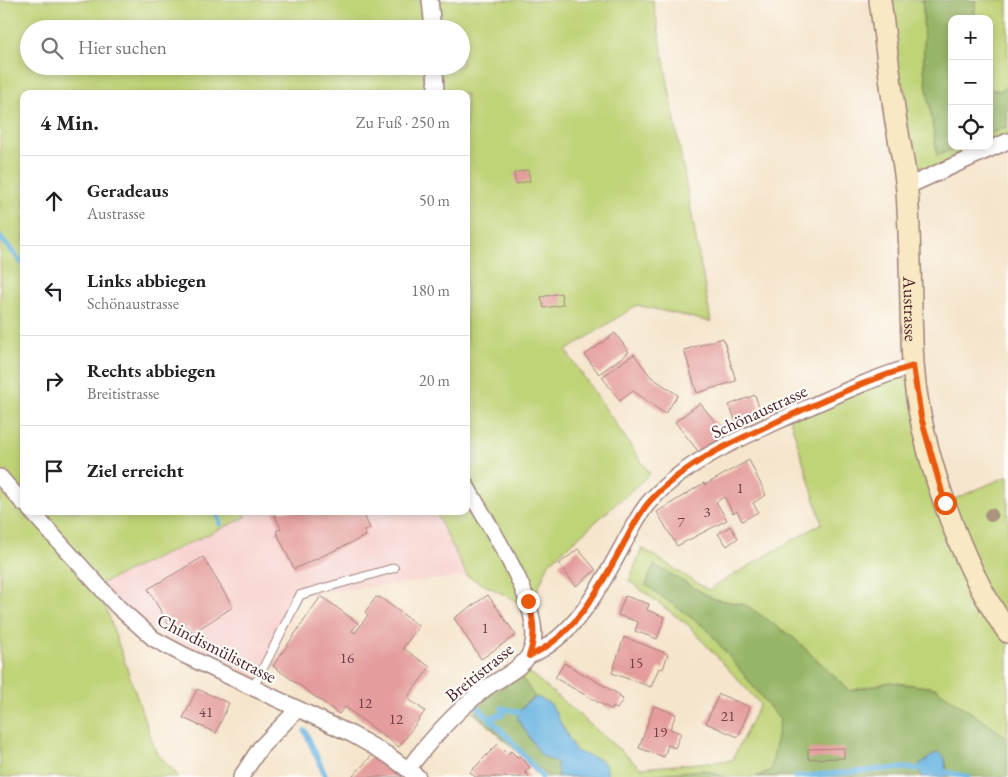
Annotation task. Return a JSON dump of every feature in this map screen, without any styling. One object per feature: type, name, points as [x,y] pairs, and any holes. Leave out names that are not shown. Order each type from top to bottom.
[{"type":"street","points":[[430,0],[432,20]]},
{"type":"street","name":"Austrasse","points":[[880,0],[906,187],[910,243],[913,366],[921,417],[945,503],[971,568],[1008,632]]},
{"type":"street","points":[[435,75],[436,90]]},
{"type":"street","points":[[906,187],[1008,141]]},
{"type":"street","name":"Schönaustrasse","points":[[529,656],[550,646],[563,634],[596,592],[643,509],[673,481],[734,441],[872,379],[913,366]]},
{"type":"street","points":[[0,477],[20,500]]},
{"type":"street","name":"Breitistrasse","points":[[413,773],[442,727],[459,710],[484,690],[521,664],[529,656],[532,647],[534,629],[526,596],[470,492]]},
{"type":"street","name":"Chindismülistrasse","points":[[35,515],[141,630],[184,655],[354,735],[413,773]]},
{"type":"street","points":[[241,777],[260,748],[298,709]]},
{"type":"lane","points":[[253,688],[300,594],[394,568]]},
{"type":"shaded area","points":[[245,515],[437,515],[467,576],[300,595],[253,688],[184,655],[98,585],[246,517]]},
{"type":"green space","points":[[0,0],[653,0],[711,322],[637,305],[566,351],[650,474],[549,563],[530,608],[467,576],[437,515],[470,515],[470,90],[20,90],[20,515],[245,515],[246,517],[98,585],[156,752],[179,777],[0,777]]},
{"type":"green space","points":[[880,0],[923,0],[924,69],[937,155],[949,150],[988,150],[906,187]]},
{"type":"green space","points":[[923,0],[976,0],[974,15],[948,15],[948,150],[950,150],[937,156],[924,69]]},
{"type":"green space","points":[[976,0],[1008,0],[1008,86],[1000,91],[993,90],[993,15],[974,15]]},
{"type":"green space","points":[[1008,86],[1008,126],[993,132],[993,90],[1000,91]]},
{"type":"green space","points":[[1008,126],[1008,141],[993,148],[993,132]]},
{"type":"green space","points":[[913,366],[945,503],[1008,476],[1008,738],[935,688],[890,682],[850,691],[795,639],[746,605],[714,599],[654,565],[646,585],[707,629],[780,720],[771,770],[756,777],[726,777],[703,770],[644,777],[558,777],[475,713],[549,777],[545,777],[465,705],[521,665],[641,768],[732,760],[760,704],[688,625],[629,581],[642,548],[708,590],[822,523],[789,416]]},
{"type":"green space","points":[[654,565],[714,599],[746,605],[795,639],[850,691],[890,682],[935,688],[1008,738],[1008,777],[944,777],[947,772],[946,762],[933,754],[921,774],[923,777],[756,777],[771,770],[780,720],[707,629],[646,585]]},
{"type":"green space","points":[[520,675],[535,697],[526,703],[518,714],[520,723],[546,758],[557,763],[558,777],[549,777],[475,713],[486,699]]},
{"type":"green space","points":[[703,770],[726,777],[644,777],[647,775]]},
{"type":"water","points":[[537,697],[551,704],[575,750],[602,761],[607,770],[607,777],[558,777],[557,763],[541,755],[517,718],[526,703]]},
{"type":"water","points":[[938,752],[945,758],[946,774],[944,777],[923,777],[919,770],[920,764]]},
{"type":"building","points":[[528,170],[530,181],[516,184],[514,173]]},
{"type":"building","points":[[561,293],[563,305],[544,308],[541,297]]},
{"type":"building","points":[[615,333],[629,352],[599,374],[585,355]]},
{"type":"building","points":[[723,338],[736,381],[697,393],[684,350]]},
{"type":"building","points":[[634,354],[651,377],[678,395],[665,414],[633,391],[620,401],[602,377]]},
{"type":"building","points":[[755,395],[763,419],[739,429],[729,405]]},
{"type":"building","points":[[700,403],[727,437],[702,456],[675,422]]},
{"type":"building","points":[[749,460],[766,495],[753,503],[758,512],[742,521],[737,511],[733,513],[724,497],[716,502],[727,520],[677,546],[657,512],[704,483],[705,485]]},
{"type":"building","points":[[275,515],[364,515],[370,528],[364,531],[366,536],[294,569],[276,531],[281,529]]},
{"type":"building","points":[[730,526],[738,538],[727,546],[718,534]]},
{"type":"building","points":[[578,549],[596,570],[576,586],[559,564]]},
{"type":"building","points":[[203,557],[233,607],[192,633],[188,627],[178,634],[172,625],[170,627],[148,589]]},
{"type":"building","points":[[488,595],[516,635],[481,659],[454,618]]},
{"type":"building","points":[[321,596],[358,623],[352,631],[355,633],[368,615],[365,612],[376,597],[381,598],[419,626],[403,648],[430,667],[407,698],[425,711],[399,747],[345,707],[339,714],[273,666]]},
{"type":"building","points":[[625,596],[649,604],[647,610],[665,617],[657,639],[635,631],[638,622],[618,615]]},
{"type":"building","points":[[624,637],[668,654],[663,669],[659,668],[651,687],[612,673]]},
{"type":"building","points":[[564,663],[620,695],[619,697],[623,699],[617,709],[613,707],[612,710],[555,678]]},
{"type":"building","points":[[197,689],[229,703],[216,733],[183,718]]},
{"type":"building","points":[[719,694],[750,707],[738,737],[706,723]]},
{"type":"building","points":[[654,706],[676,714],[670,729],[681,733],[675,748],[668,745],[664,757],[639,748]]},
{"type":"building","points":[[498,744],[508,754],[511,751],[517,757],[519,756],[530,767],[525,772],[530,777],[475,777],[470,772]]},
{"type":"building","points":[[844,748],[844,758],[808,759],[808,749]]},
{"type":"building","points":[[375,752],[402,777],[352,777]]},
{"type":"waterway","points":[[0,237],[20,260]]},
{"type":"waterway","points":[[218,515],[220,524]]},
{"type":"waterway","points":[[476,705],[509,738],[542,777]]},
{"type":"waterway","points":[[490,718],[503,714],[502,708],[519,712]]},
{"type":"waterway","points":[[305,731],[326,777]]},
{"type":"waterway","points":[[795,777],[898,768],[927,769]]},
{"type":"waterway","points":[[941,771],[968,777]]},
{"type":"route","points":[[528,601],[534,629],[534,638],[529,656],[554,643],[585,607],[605,578],[643,509],[666,486],[709,456],[756,430],[872,379],[913,366],[921,417],[945,503]]}]
